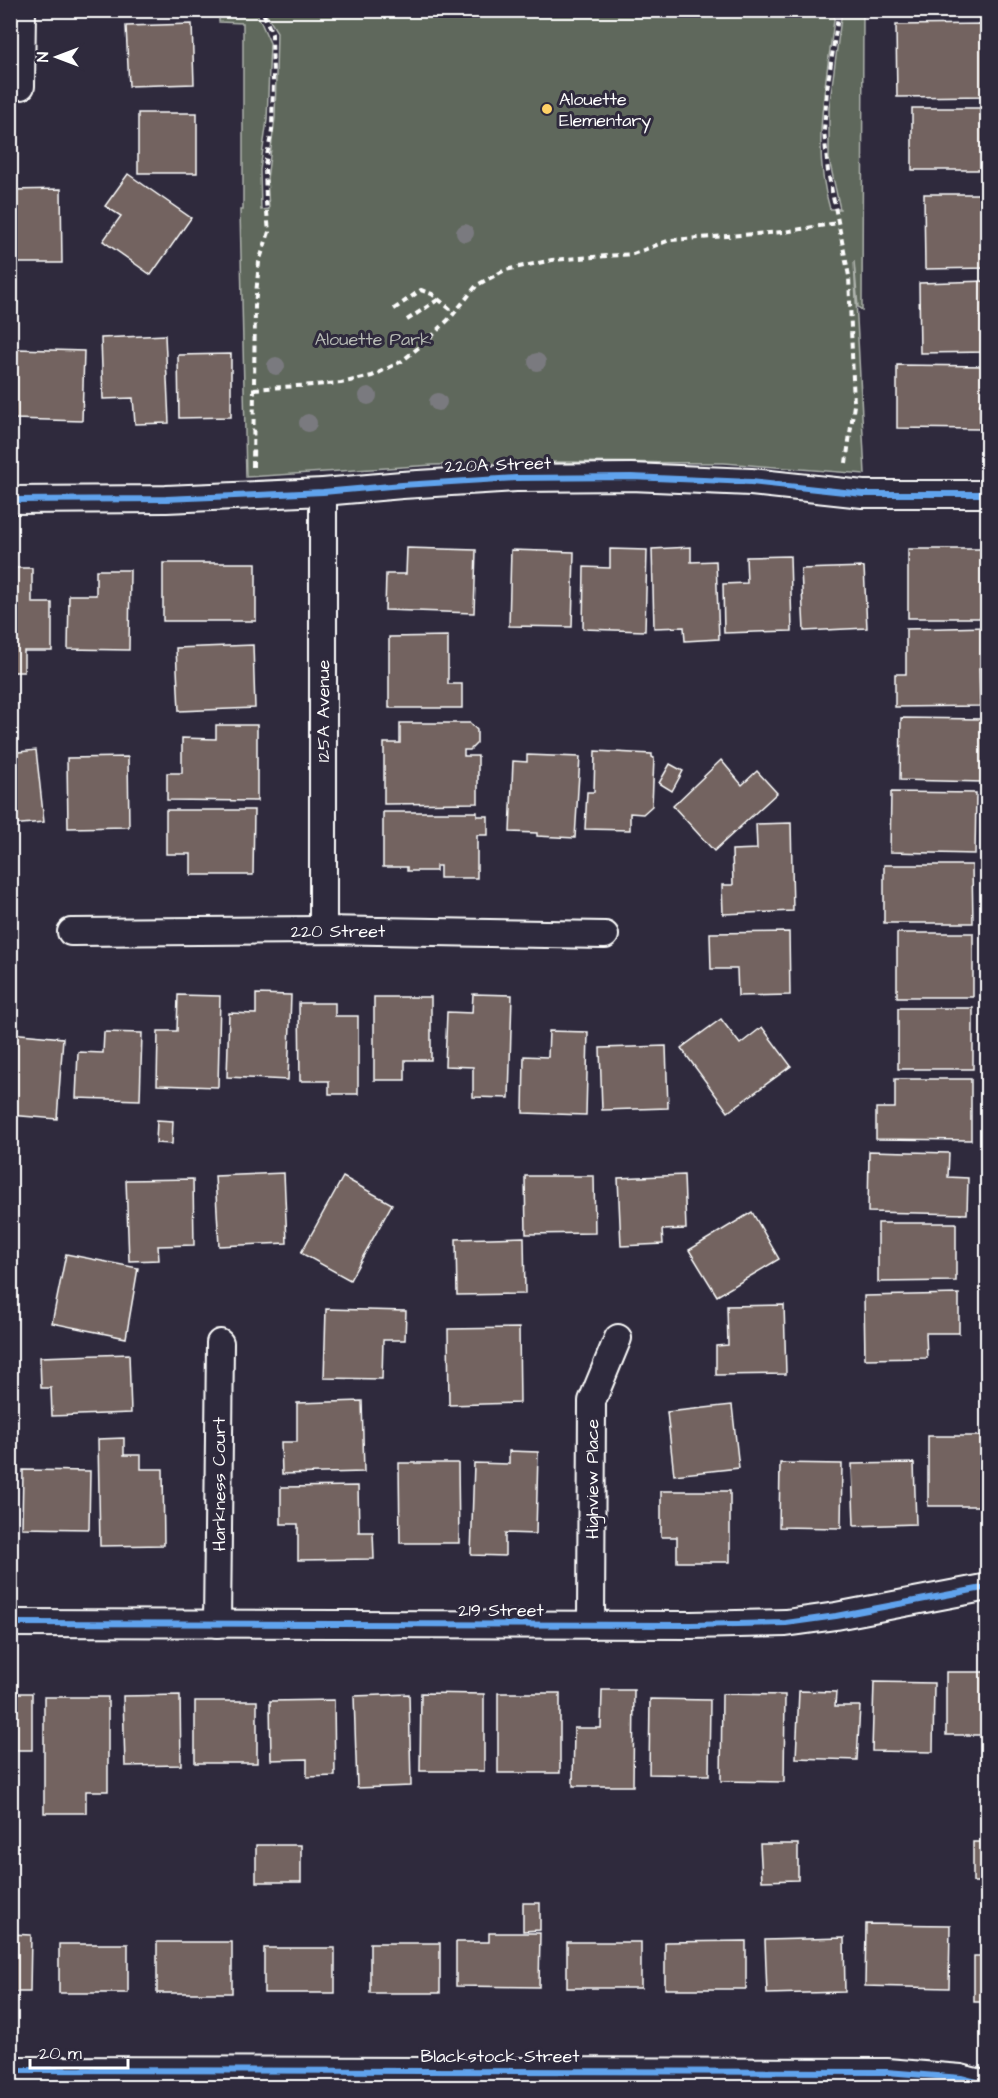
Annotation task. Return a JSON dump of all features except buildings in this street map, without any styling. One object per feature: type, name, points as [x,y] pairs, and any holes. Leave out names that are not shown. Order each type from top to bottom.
[{"type":"street","points":[[21,86],[22,10]]},
{"type":"street","name":"220A Street","points":[[10,500],[123,501],[323,492],[516,478],[631,477],[751,482],[841,493],[987,494]]},
{"type":"street","name":"125A Avenue","points":[[323,492],[323,930]]},
{"type":"street","name":"220 Street","points":[[71,932],[323,930],[606,935]]},
{"type":"street","name":"Highview Place","points":[[591,1625],[592,1401],[618,1338]]},
{"type":"street","name":"Harkness Court","points":[[218,1624],[220,1343]]},
{"type":"street","name":"219 Street","points":[[10,1623],[591,1625],[786,1623],[836,1616],[987,1587]]},
{"type":"street","name":"Blackstock Street","points":[[10,2070],[887,2072],[961,2078],[987,2085]]},
{"type":"path","points":[[253,496],[255,306],[259,262],[269,232],[265,165],[272,131],[273,88],[272,34],[262,10]]},
{"type":"path","points":[[838,10],[827,89],[824,131],[828,172],[849,276],[854,405],[841,493]]},
{"type":"path","points":[[254,389],[341,383],[372,376],[402,361],[428,340],[455,313],[477,285],[505,270],[552,260],[633,254],[670,240],[784,231],[837,223]]},
{"type":"path","points":[[394,309],[421,290],[432,294],[455,313]]},
{"type":"path","points":[[407,320],[439,299]]},
{"type":"green space","name":"Alouette Park","points":[[219,11],[256,11],[270,43],[267,120],[260,170],[261,210],[269,209],[267,179],[275,118],[277,32],[264,11],[835,11],[822,110],[821,160],[830,209],[840,209],[829,159],[829,108],[842,11],[863,11],[862,310],[858,307],[854,261],[865,474],[724,463],[557,462],[433,465],[246,477],[240,210],[243,210],[243,23],[219,22]]},
{"type":"cycle path","points":[[10,500],[166,499],[323,492],[516,478],[631,477],[751,482],[863,494],[988,494]]},
{"type":"cycle path","points":[[10,1623],[691,1625],[786,1623],[836,1616],[988,1587]]},
{"type":"cycle path","points":[[10,2070],[887,2072],[961,2078],[988,2085]]},
{"type":"place","name":"Alouette Elementary","points":[[547,109]]}]
